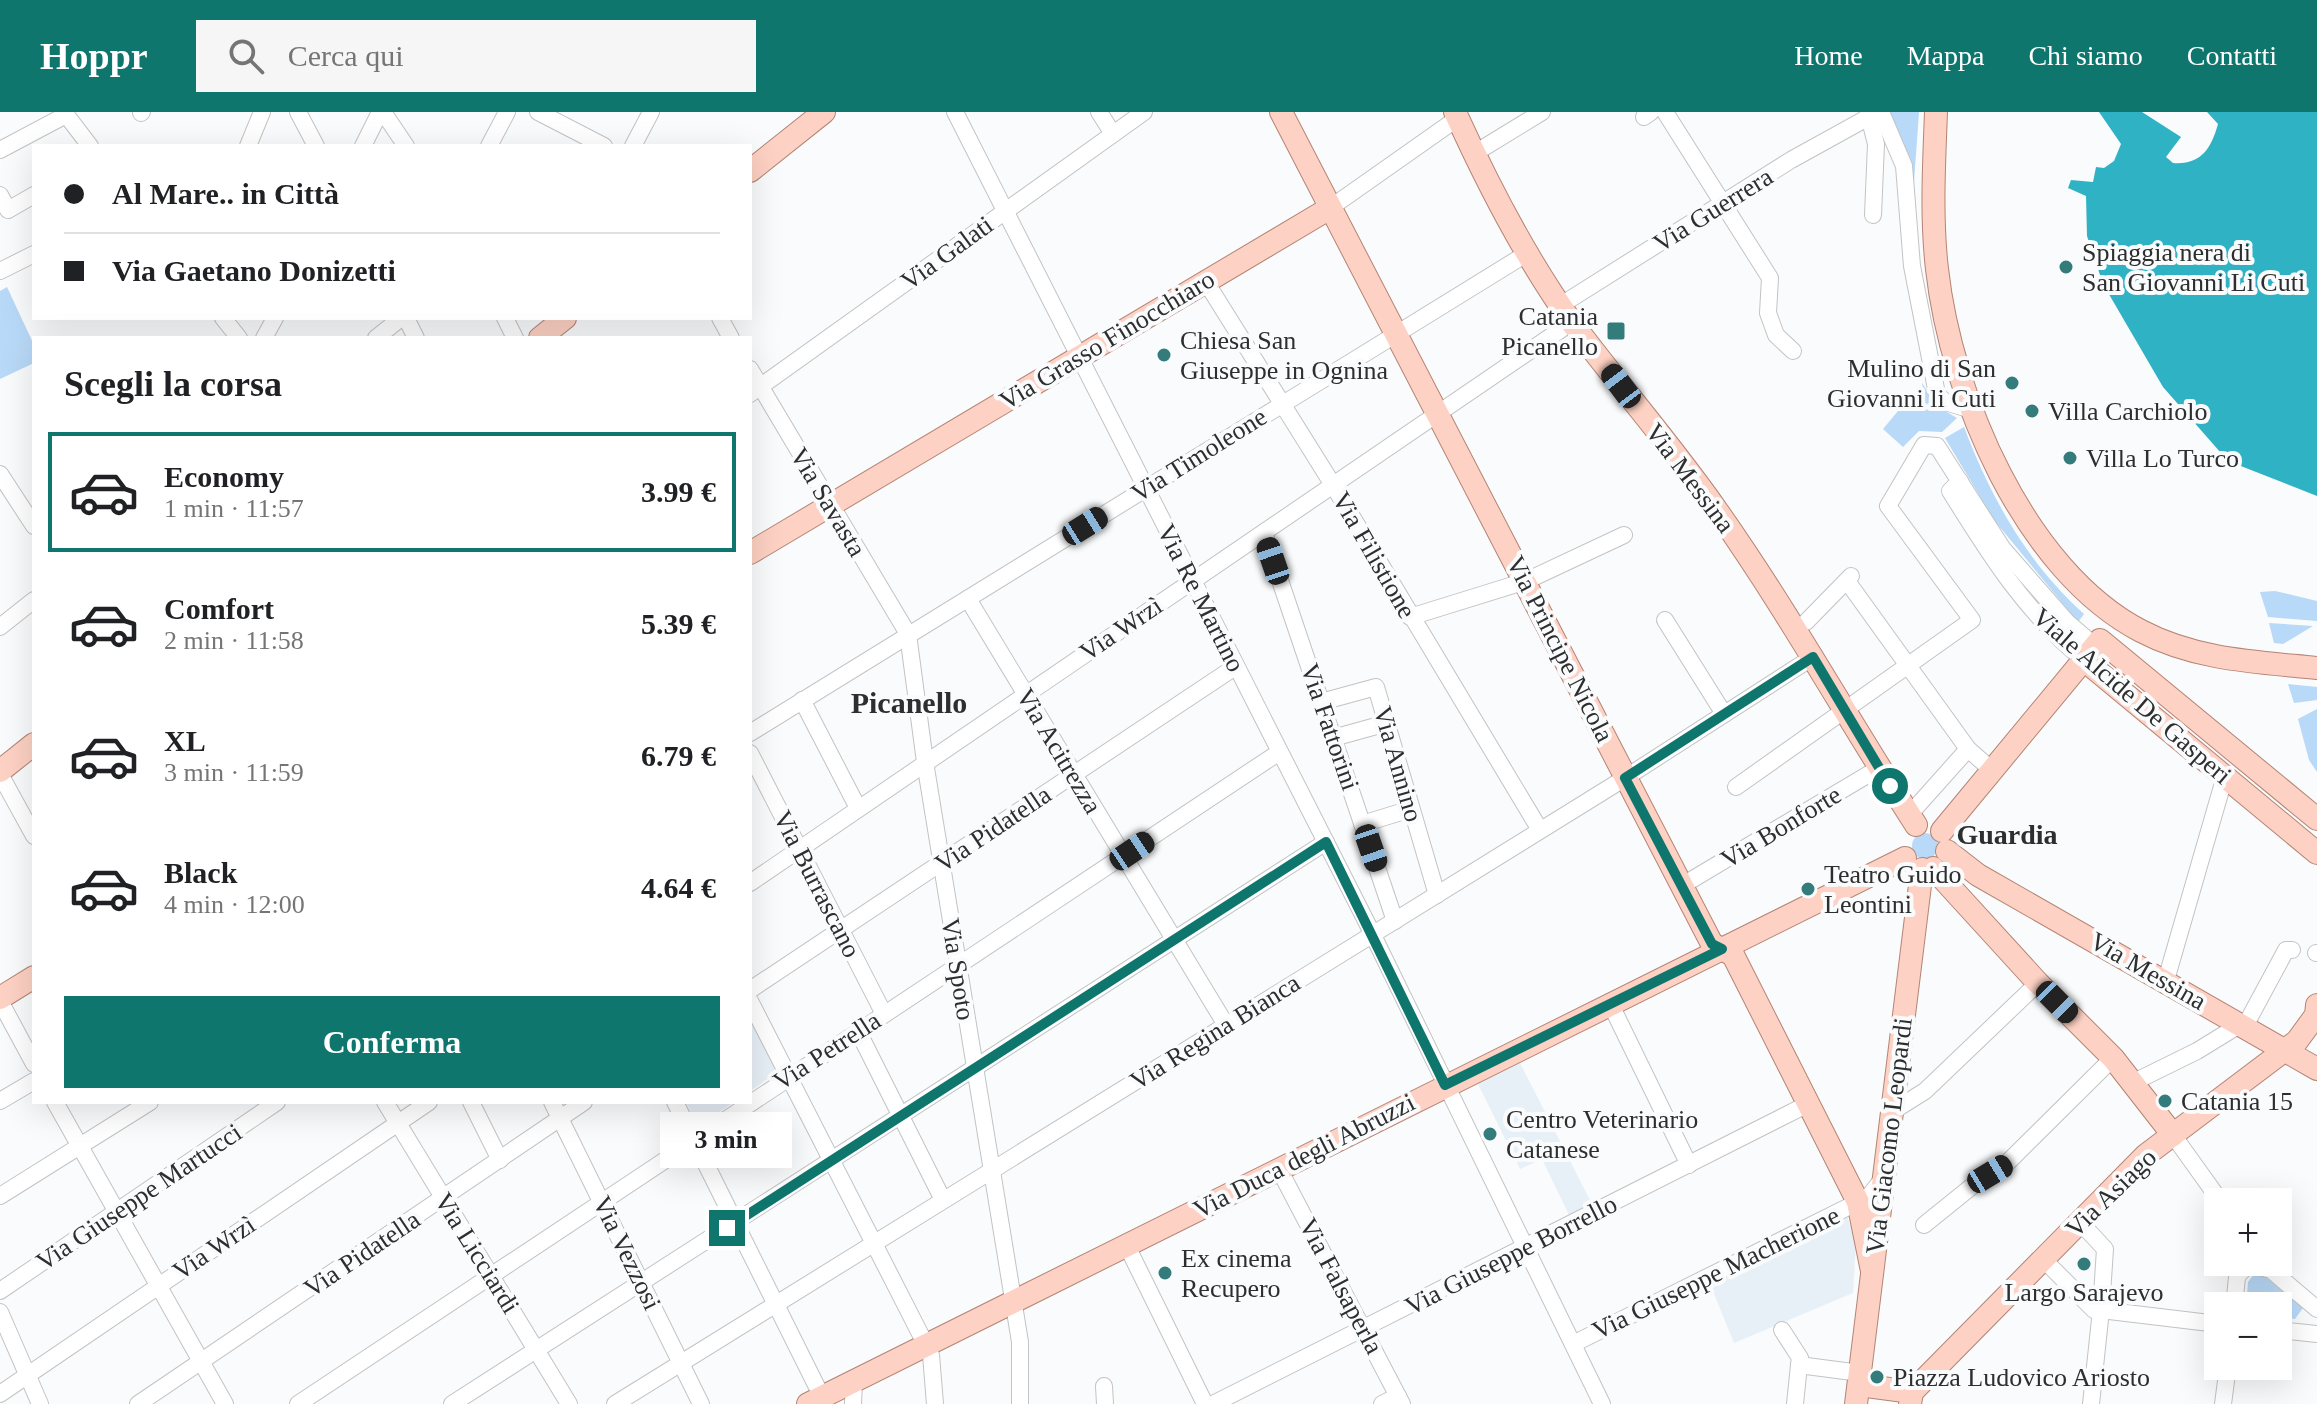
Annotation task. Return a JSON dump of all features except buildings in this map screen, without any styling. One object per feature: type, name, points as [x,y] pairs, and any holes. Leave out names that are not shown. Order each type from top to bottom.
[{"type":"main road","name":"Via Principe Nicola","points":[[1281,112],[1440,413],[1712,944],[1733,955],[1858,1202],[1872,1271]]},
{"type":"main road","points":[[1936,112],[1933,204],[1944,310],[1975,411],[2009,489],[2038,539],[2067,575],[2104,608],[2141,632],[2194,652],[2233,660],[2317,668]]},
{"type":"main road","points":[[752,169],[814,115]]},
{"type":"main road","name":"Via Messina","points":[[1457,115],[1526,254],[1566,313],[1717,510],[1813,657],[1844,713],[1909,814]]},
{"type":"main road","name":"Via Grasso Finocchiaro","points":[[752,552],[1330,208]]},
{"type":"main road","points":[[542,336],[562,320]]},
{"type":"main road","points":[[1923,857],[2093,649]]},
{"type":"main road","name":"Viale Alcide De Gasperi","points":[[2093,649],[2237,753],[2317,819]]},
{"type":"main road","name":"Viale Alcide De Gasperi","points":[[2093,649],[2223,775],[2317,853]]},
{"type":"main road","points":[[0,773],[32,746]]},
{"type":"main road","points":[[2223,775],[2237,753]]},
{"type":"main road","points":[[1909,814],[1930,824],[1923,857]]},
{"type":"main road","name":"Via Giacomo Leopardi","points":[[1856,1379],[1893,1111],[1923,857],[1904,837],[1909,814]]},
{"type":"main road","name":"Via Messina","points":[[1923,857],[1978,875],[2317,1069]]},
{"type":"main road","points":[[1923,857],[2038,983],[2113,1058],[2173,1135]]},
{"type":"main road","name":"Via Duca degli Abruzzi","points":[[815,1400],[1722,949],[1923,857]]},
{"type":"main road","points":[[0,999],[32,978]]},
{"type":"main road","name":"Via Asiago","points":[[1913,1394],[2146,1155],[2276,1045],[2307,1029],[2317,1011]]},
{"type":"main road","points":[[1856,1379],[1913,1394]]},
{"type":"street","points":[[249,144],[262,112]]},
{"type":"street","points":[[298,112],[315,144]]},
{"type":"street","points":[[364,144],[381,112],[405,144]]},
{"type":"street","points":[[490,144],[507,112]]},
{"type":"street","points":[[538,112],[600,144]]},
{"type":"street","points":[[634,144],[651,112]]},
{"type":"street","name":"Via Re Martino","points":[[955,112],[1373,935],[1602,1404]]},
{"type":"street","points":[[1099,112],[1113,134]]},
{"type":"street","name":"Via Galati","points":[[755,391],[1144,112]]},
{"type":"street","points":[[1475,153],[1542,112]]},
{"type":"street","points":[[1665,112],[1770,278],[1768,313],[1776,335],[1793,351]]},
{"type":"street","points":[[0,150],[65,114],[88,144]]},
{"type":"street","points":[[1872,114],[1904,166],[1912,266],[1937,394],[1945,402],[1975,411]]},
{"type":"street","points":[[1872,114],[1876,144],[1873,215]]},
{"type":"street","name":"Via Guerrera","points":[[1566,313],[1791,160],[1872,114]]},
{"type":"street","name":"Via Grasso Finocchiaro","points":[[1330,208],[1457,115]]},
{"type":"street","points":[[0,195],[8,210],[32,196]]},
{"type":"street","points":[[1909,205],[1933,204]]},
{"type":"street","name":"Via Timoleone","points":[[752,732],[1526,254]]},
{"type":"street","points":[[0,271],[32,255]]},
{"type":"street","name":"Via Filistione","points":[[1206,282],[1333,485],[1540,830]]},
{"type":"street","name":"Via Wrzì","points":[[752,882],[1440,413],[1566,313]]},
{"type":"street","points":[[225,320],[237,336]]},
{"type":"street","points":[[379,336],[401,320]]},
{"type":"street","name":"Via Savasta","points":[[755,391],[908,634]]},
{"type":"street","name":"Viale Alcide De Gasperi","points":[[1907,667],[1972,620],[1888,506],[1924,445],[1937,446],[1960,481],[1950,491],[2014,591],[2054,636],[2093,649]]},
{"type":"street","points":[[0,474],[32,523]]},
{"type":"street","name":"Via Fattorini","points":[[1264,533],[1395,921]]},
{"type":"street","points":[[1410,617],[1526,581],[1624,535]]},
{"type":"street","points":[[1806,622],[1849,579],[1907,667],[1966,746],[1996,768]]},
{"type":"street","name":"Via Acitrezza","points":[[968,599],[1226,1025]]},
{"type":"street","points":[[0,627],[32,602]]},
{"type":"street","points":[[1665,620],[1724,714]]},
{"type":"street","name":"Via Spoto","points":[[908,634],[957,965],[1011,1303],[1020,1342],[1020,1404]]},
{"type":"street","name":"Via Regina Bianca","points":[[615,1404],[1625,778],[1813,657]]},
{"type":"street","name":"Via Pidatella","points":[[752,989],[1235,667]]},
{"type":"street","points":[[1736,787],[1907,667]]},
{"type":"street","name":"Via Annino","points":[[1321,702],[1376,687],[1437,895]]},
{"type":"street","points":[[802,700],[858,808]]},
{"type":"street","points":[[1333,738],[1387,723]]},
{"type":"street","points":[[1909,814],[1966,746]]},
{"type":"street","name":"Via Petrella","points":[[752,1101],[1278,753]]},
{"type":"street","name":"Via Burrascano","points":[[752,757],[884,1014]]},
{"type":"street","name":"Via Bonforte","points":[[1683,885],[1879,768]]},
{"type":"street","points":[[0,773],[32,832]]},
{"type":"street","points":[[2166,980],[2223,775]]},
{"type":"street","points":[[1362,824],[1411,809]]},
{"type":"street","points":[[452,1404],[1326,842]]},
{"type":"street","points":[[2134,1082],[2243,1025],[2286,950],[2292,950]]},
{"type":"street","points":[[1893,1111],[1925,1091],[2038,983]]},
{"type":"street","points":[[0,999],[32,1060]]},
{"type":"street","points":[[752,1005],[931,1355],[935,1404]]},
{"type":"street","points":[[1611,1005],[1689,1165]]},
{"type":"street","points":[[858,1031],[943,1200]]},
{"type":"street","points":[[1924,1225],[1976,1183],[2005,1165],[2113,1058]]},
{"type":"street","points":[[0,1101],[32,1082]]},
{"type":"street","points":[[56,1104],[225,1404]]},
{"type":"street","points":[[0,1196],[147,1104]]},
{"type":"street","name":"Via Giuseppe Martucci","points":[[0,1291],[274,1104]]},
{"type":"street","name":"Via Licciardi","points":[[386,1104],[569,1404]]},
{"type":"street","name":"Via Wrzì","points":[[0,1394],[426,1104]]},
{"type":"street","points":[[472,1104],[500,1160]]},
{"type":"street","name":"Via Vezzosi","points":[[553,1104],[701,1404]]},
{"type":"street","name":"Via Pidatella","points":[[138,1404],[581,1104]]},
{"type":"street","points":[[676,1104],[777,1304],[815,1400]]},
{"type":"street","name":"Via Petrella","points":[[298,1404],[748,1104]]},
{"type":"street","name":"Via Giuseppe Borrello","points":[[1213,1404],[1808,1104]]},
{"type":"street","points":[[2173,1135],[2211,1188]]},
{"type":"street","name":"Via Falsaperla","points":[[1279,1169],[1400,1400]]},
{"type":"street","name":"Via Giuseppe Macherione","points":[[1573,1344],[1858,1202],[1870,1195],[1884,1175]]},
{"type":"street","points":[[2080,1222],[2105,1249],[2091,1404]]},
{"type":"street","points":[[1126,1244],[1205,1404]]},
{"type":"street","points":[[2043,1259],[2100,1317]]},
{"type":"street","points":[[2276,1276],[2317,1309]]},
{"type":"street","points":[[0,1312],[40,1404]]},
{"type":"street","points":[[2100,1317],[2120,1312],[2204,1322]]},
{"type":"street","points":[[2292,1330],[2317,1326]]},
{"type":"street","points":[[1782,1330],[1800,1358],[1795,1404]]},
{"type":"street","points":[[2292,1332],[2317,1334]]},
{"type":"street","points":[[1799,1365],[1856,1379]]},
{"type":"street","points":[[2223,1404],[2226,1380]]},
{"type":"street","points":[[853,1404],[854,1381]]},
{"type":"street","points":[[1104,1386],[1105,1404]]},
{"type":"street","points":[[1382,1404],[1400,1400]]},
{"type":"shaded area","points":[[1889,112],[1919,112],[1913,196]]},
{"type":"shaded area","points":[[7,287],[32,341],[32,364],[0,379],[0,291]]},
{"type":"shaded area","points":[[1922,383],[1938,407],[1957,418],[1942,432],[1919,431],[1903,447],[1883,429],[1898,411],[1925,406]]},
{"type":"shaded area","points":[[1964,427],[1986,479],[2013,528],[2045,573],[2084,614],[2078,622],[1994,520],[1945,438]]},
{"type":"shaded area","points":[[2275,591],[2317,601],[2317,621],[2268,617],[2260,592]]},
{"type":"shaded area","points":[[2269,623],[2313,626],[2283,644],[2274,643]]},
{"type":"shaded area","points":[[2288,684],[2317,687],[2317,700],[2294,703]]},
{"type":"shaded area","points":[[2317,709],[2317,772],[2309,760],[2298,719]]},
{"type":"shaded area","points":[[1925,833],[1935,836],[1938,846],[1935,856],[1925,859],[1915,856],[1912,846],[1915,836]]},
{"type":"shaded area","points":[[752,1023],[777,1072],[752,1090]]},
{"type":"shaded area","points":[[1519,1061],[1593,1206],[1570,1217],[1542,1159],[1520,1169],[1477,1082]]},
{"type":"shaded area","points":[[687,1104],[731,1104],[698,1126]]},
{"type":"shaded area","points":[[1847,1216],[1856,1244],[1853,1293],[1734,1343],[1710,1284]]},
{"type":"shaded area","points":[[2252,1276],[2264,1276],[2284,1292],[2247,1292]]},
{"type":"shaded area","points":[[2292,1299],[2303,1308],[2292,1319]]},
{"type":"water","points":[[2099,112],[2142,112],[2181,137],[2166,157],[2173,163],[2183,163],[2198,158],[2212,141],[2218,124],[2207,112],[2317,112],[2317,496],[2228,461],[2163,387],[2103,284],[2087,236],[2086,196],[2068,188],[2071,180],[2093,182],[2096,167],[2104,168],[2114,161],[2121,144]]},
{"type":"place","name":"Spiaggia nera di San Giovanni Li Cuti","points":[[2066,267]]},
{"type":"place","name":"Catania Picanello","points":[[1616,331]]},
{"type":"place","name":"Chiesa San Giuseppe in Ognina","points":[[1164,355]]},
{"type":"place","name":"Mulino di San Giovanni li Cuti","points":[[2012,383]]},
{"type":"place","name":"Villa Carchiolo","points":[[2032,411]]},
{"type":"place","name":"Villa Lo Turco","points":[[2070,458]]},
{"type":"place","name":"Teatro Guido Leontini","points":[[1808,889]]},
{"type":"place","name":"Catania 15","points":[[2165,1101]]},
{"type":"place","name":"Centro Veterinario Catanese","points":[[1490,1134]]},
{"type":"place","name":"Largo Sarajevo","points":[[2084,1264]]},
{"type":"place","name":"Ex cinema Recupero","points":[[1165,1273]]},
{"type":"place","name":"Piazza Ludovico Ariosto","points":[[1877,1377]]},
{"type":"district","name":"Picanello","points":[[909,702]]},
{"type":"district","name":"Guardia","points":[[2007,834]]},
{"type":"route","points":[[727,1228],[1326,842],[1445,1085],[1722,949],[1712,944],[1625,778],[1813,657],[1890,786]]}]
